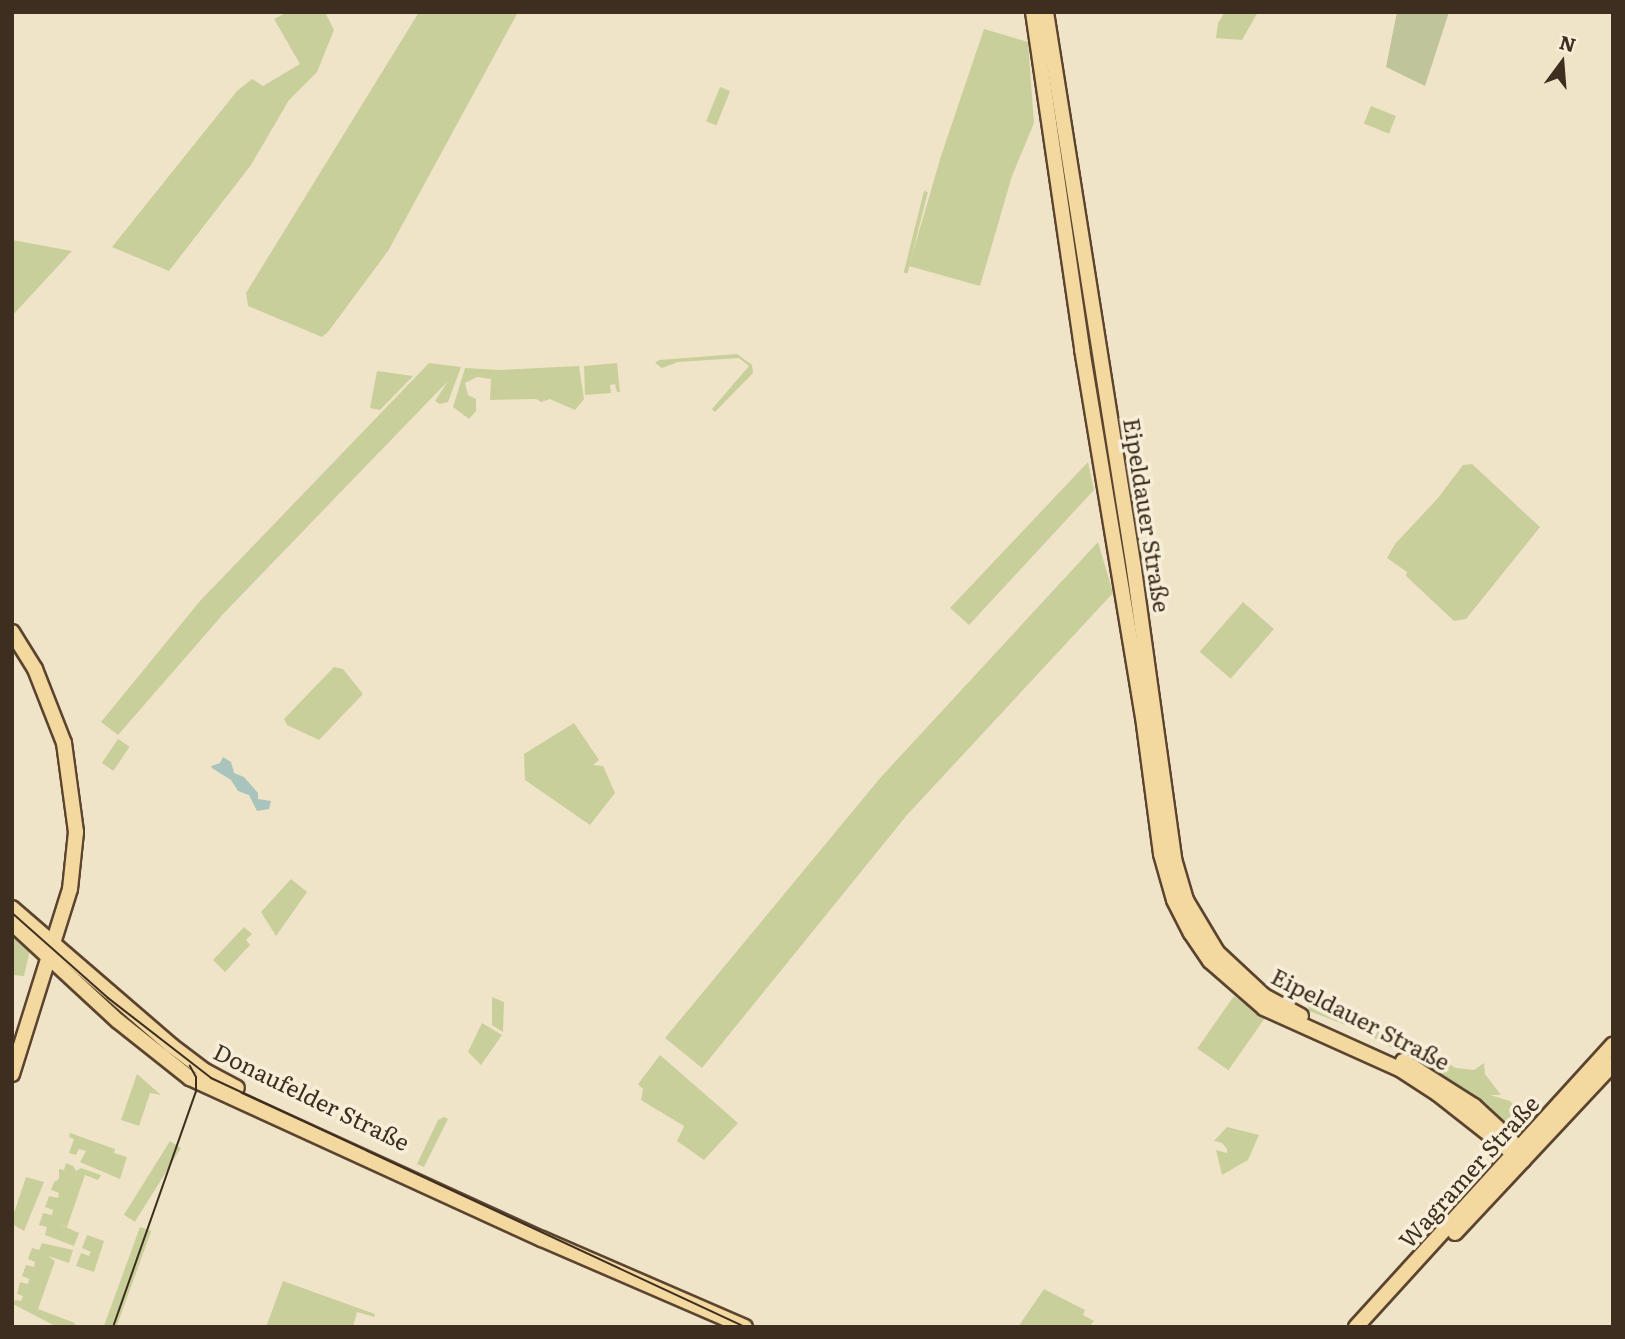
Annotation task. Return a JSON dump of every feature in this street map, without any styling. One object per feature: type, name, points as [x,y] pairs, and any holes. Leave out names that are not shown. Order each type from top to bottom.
[{"type":"main road","name":"Eipeldauer Straße","points":[[1032,12],[1082,349],[1143,717],[1161,854],[1174,900],[1191,933],[1210,961],[1264,1008],[1401,1070],[1516,1152]]},
{"type":"main road","name":"Eipeldauer Straße","points":[[1046,12],[1134,569],[1174,859],[1186,900],[1217,952],[1264,996],[1289,1012],[1378,1049],[1433,1078],[1474,1107],[1516,1152]]},
{"type":"main road","points":[[12,632],[35,669],[64,743],[72,786],[75,858],[70,889],[12,1049]]},
{"type":"main road","points":[[12,645],[41,699],[59,747],[67,789],[68,857],[48,947],[12,1074]]},
{"type":"main road","name":"Donaufelder Straße","points":[[12,908],[48,947]]},
{"type":"main road","name":"Donaufelder Straße","points":[[12,922],[218,1079],[507,1214],[588,1257],[745,1327]]},
{"type":"main road","name":"Wagramer Straße","points":[[1368,1327],[1516,1152],[1528,1129],[1538,1128],[1613,1045]]},
{"type":"main road","name":"Wagramer Straße","points":[[1356,1327],[1516,1152],[1613,1064]]},
{"type":"main road","name":"Donaufelder Straße","points":[[670,1295],[730,1327]]},
{"type":"green space","points":[[288,12],[325,12],[334,30],[317,72],[289,100],[251,165],[169,271],[112,247],[237,91],[252,79],[263,86],[300,64],[274,19]]},
{"type":"green space","points":[[419,12],[518,12],[388,251],[328,332],[322,337],[248,306],[246,293]]},
{"type":"green space","points":[[1225,12],[1258,12],[1242,40],[1216,38],[1218,23]]},
{"type":"green space","points":[[1397,12],[1449,12],[1425,86],[1386,67]]},
{"type":"green space","points":[[984,29],[1028,42],[1034,123],[1012,176],[980,286],[909,266],[941,156]]},
{"type":"green space","points":[[720,87],[730,91],[716,125],[706,121]]},
{"type":"green space","points":[[1371,106],[1396,116],[1389,134],[1364,124]]},
{"type":"green space","points":[[924,191],[928,192],[908,273],[904,273]]},
{"type":"green space","points":[[12,240],[72,251],[12,316]]},
{"type":"green space","points":[[1084,317],[1100,388],[1133,597],[1140,670]]},
{"type":"green space","points":[[737,354],[752,365],[753,373],[715,412],[712,409],[749,366],[739,358],[678,362],[662,368],[655,363],[659,360]]},
{"type":"green space","points":[[429,363],[461,367],[448,402],[440,404],[435,401],[448,381],[225,612],[118,735],[101,722],[200,601]]},
{"type":"green space","points":[[617,363],[620,392],[617,392],[615,384],[610,385],[611,393],[585,395],[584,366]]},
{"type":"green space","points":[[579,366],[584,399],[575,410],[550,399],[541,402],[536,399],[490,400],[491,379],[477,377],[465,383],[468,395],[476,399],[476,411],[469,419],[453,407],[465,368],[499,370]]},
{"type":"green space","points":[[377,371],[413,376],[380,410],[370,408]]},
{"type":"green space","points":[[1088,462],[1094,490],[969,625],[950,608]]},
{"type":"green space","points":[[1472,464],[1540,527],[1466,619],[1454,621],[1406,576],[1407,572],[1387,558],[1395,544],[1438,498],[1463,465]]},
{"type":"green space","points":[[1098,542],[1113,593],[907,815],[702,1068],[665,1038],[881,777]]},
{"type":"green space","points":[[1243,602],[1274,629],[1231,679],[1200,652]]},
{"type":"green space","points":[[334,667],[343,669],[363,694],[319,740],[287,725],[284,719]]},
{"type":"green space","points":[[574,723],[599,760],[593,765],[603,766],[615,793],[590,825],[525,780],[524,754]]},
{"type":"green space","points":[[118,739],[130,747],[113,771],[102,763]]},
{"type":"green space","points":[[291,879],[307,892],[276,936],[261,912]]},
{"type":"green space","points":[[244,927],[252,934],[246,940],[250,945],[225,972],[213,960]]},
{"type":"green space","points":[[12,931],[31,945],[24,976],[12,975]]},
{"type":"green space","points":[[1322,992],[1341,1008],[1339,1014],[1352,1020],[1355,1014],[1378,1024],[1372,1035],[1309,1011],[1308,1005]]},
{"type":"green space","points":[[1234,996],[1265,1018],[1228,1070],[1197,1048]]},
{"type":"green space","points":[[492,997],[504,1002],[503,1032],[492,1025]]},
{"type":"green space","points":[[482,1023],[502,1035],[481,1065],[468,1052]]},
{"type":"green space","points":[[1381,1024],[1456,1068],[1474,1070],[1484,1063],[1485,1074],[1501,1095],[1490,1095],[1510,1101],[1524,1116],[1511,1129],[1438,1073],[1374,1038]]},
{"type":"green space","points":[[660,1055],[738,1123],[704,1160],[677,1141],[684,1126],[641,1100],[643,1089],[638,1084]]},
{"type":"green space","points":[[137,1074],[161,1095],[150,1093],[139,1126],[121,1120]]},
{"type":"green space","points":[[444,1117],[448,1119],[424,1167],[417,1164],[438,1120]]},
{"type":"green space","points":[[1227,1127],[1259,1135],[1248,1160],[1222,1175],[1216,1150],[1227,1153],[1227,1149],[1222,1143],[1214,1141]]},
{"type":"green space","points":[[70,1133],[115,1149],[114,1153],[127,1157],[120,1179],[80,1162],[86,1151],[79,1149],[76,1155],[69,1153],[74,1139],[69,1137]]},
{"type":"green space","points":[[170,1141],[181,1148],[135,1222],[124,1215]]},
{"type":"green space","points":[[66,1163],[76,1171],[81,1168],[101,1175],[98,1180],[85,1175],[67,1227],[59,1224],[79,1233],[74,1246],[45,1235],[47,1227],[39,1225],[43,1213],[52,1215],[53,1210],[45,1207],[49,1196],[58,1198],[59,1193],[51,1190],[54,1182],[59,1179],[59,1169],[64,1170]]},
{"type":"green space","points":[[26,1177],[44,1182],[24,1231],[12,1224],[12,1219]]},
{"type":"green space","points":[[140,1227],[151,1231],[116,1327],[104,1327]]},
{"type":"green space","points":[[87,1235],[104,1241],[94,1272],[76,1266],[81,1253],[89,1256],[91,1252],[82,1248]]},
{"type":"green space","points":[[42,1243],[73,1250],[69,1263],[48,1256],[55,1261],[38,1309],[75,1323],[74,1327],[57,1327],[13,1304],[15,1300],[21,1301],[23,1296],[17,1294],[20,1282],[28,1284],[29,1279],[22,1276],[26,1265],[34,1267],[35,1262],[28,1259],[32,1248],[39,1250]]},
{"type":"green space","points":[[283,1281],[375,1314],[374,1317],[357,1312],[353,1327],[266,1327]]},
{"type":"green space","points":[[1044,1289],[1085,1310],[1083,1315],[1094,1321],[1089,1327],[1018,1327]]},
{"type":"water","points":[[223,757],[231,762],[234,773],[244,777],[258,793],[258,799],[271,801],[269,809],[257,811],[249,795],[238,791],[231,780],[212,768],[211,766],[220,763]]},
{"type":"tram line","points":[[12,913],[108,998],[211,1078],[745,1327]]},
{"type":"tram line","points":[[113,1327],[196,1091],[196,1077],[190,1066]]}]
